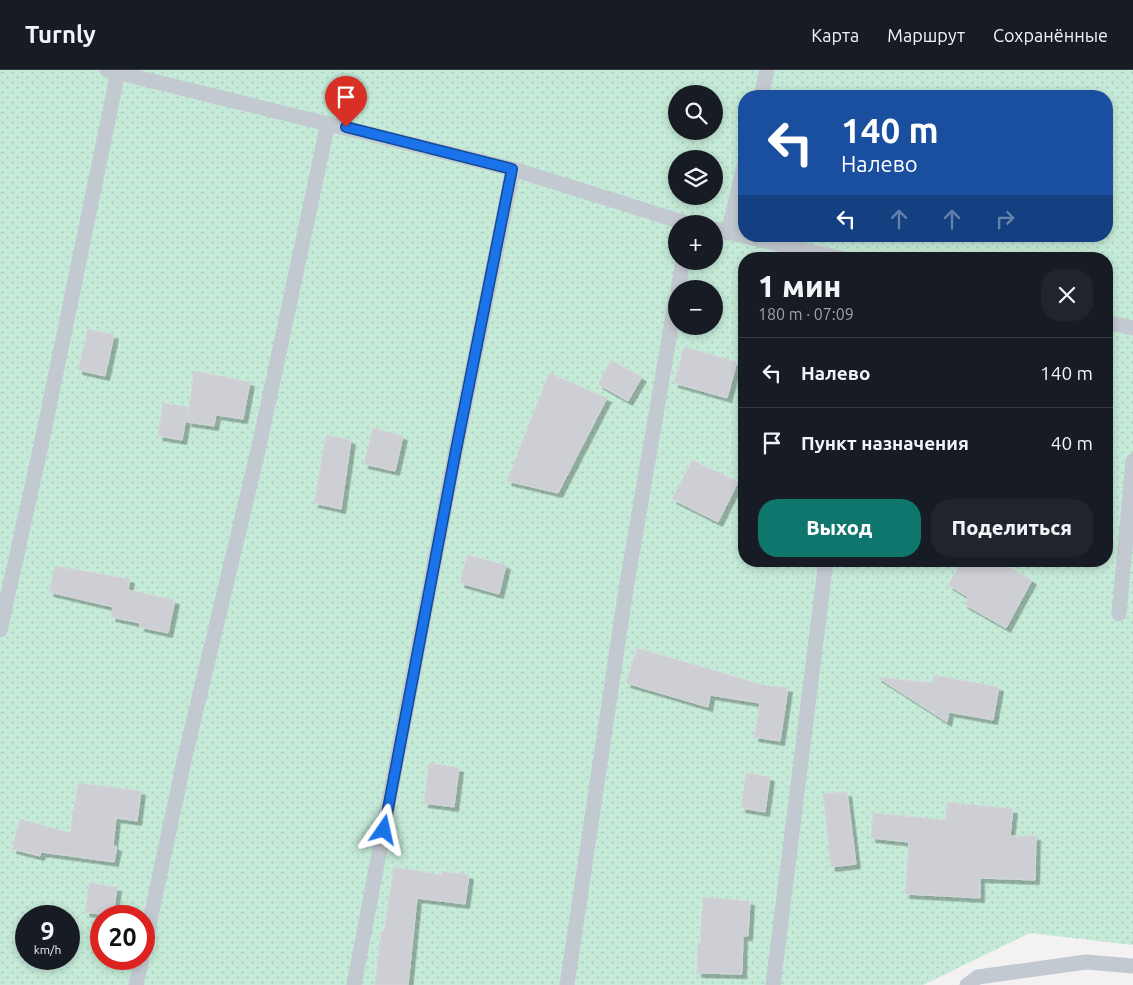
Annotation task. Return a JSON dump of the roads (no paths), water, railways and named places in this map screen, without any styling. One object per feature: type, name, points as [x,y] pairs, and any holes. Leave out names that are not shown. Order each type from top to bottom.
[{"type":"lane","points":[[762,90],[767,70]]},
{"type":"lane","points":[[0,630],[41,446],[113,71],[512,169],[668,217]]},
{"type":"lane","points":[[153,905],[184,761],[258,452],[328,123]]},
{"type":"lane","points":[[354,985],[512,169]]},
{"type":"lane","points":[[723,225],[738,183]]},
{"type":"lane","points":[[723,231],[738,235]]},
{"type":"lane","points":[[769,242],[813,252]]},
{"type":"lane","points":[[1113,324],[1133,328]]},
{"type":"lane","points":[[567,985],[626,589],[670,335]]},
{"type":"lane","points":[[1119,614],[1133,461]]},
{"type":"lane","points":[[774,985],[825,567]]},
{"type":"lane","points":[[967,985],[978,977],[1086,962],[1133,966]]},
{"type":"lane","points":[[136,985],[139,970]]}]
